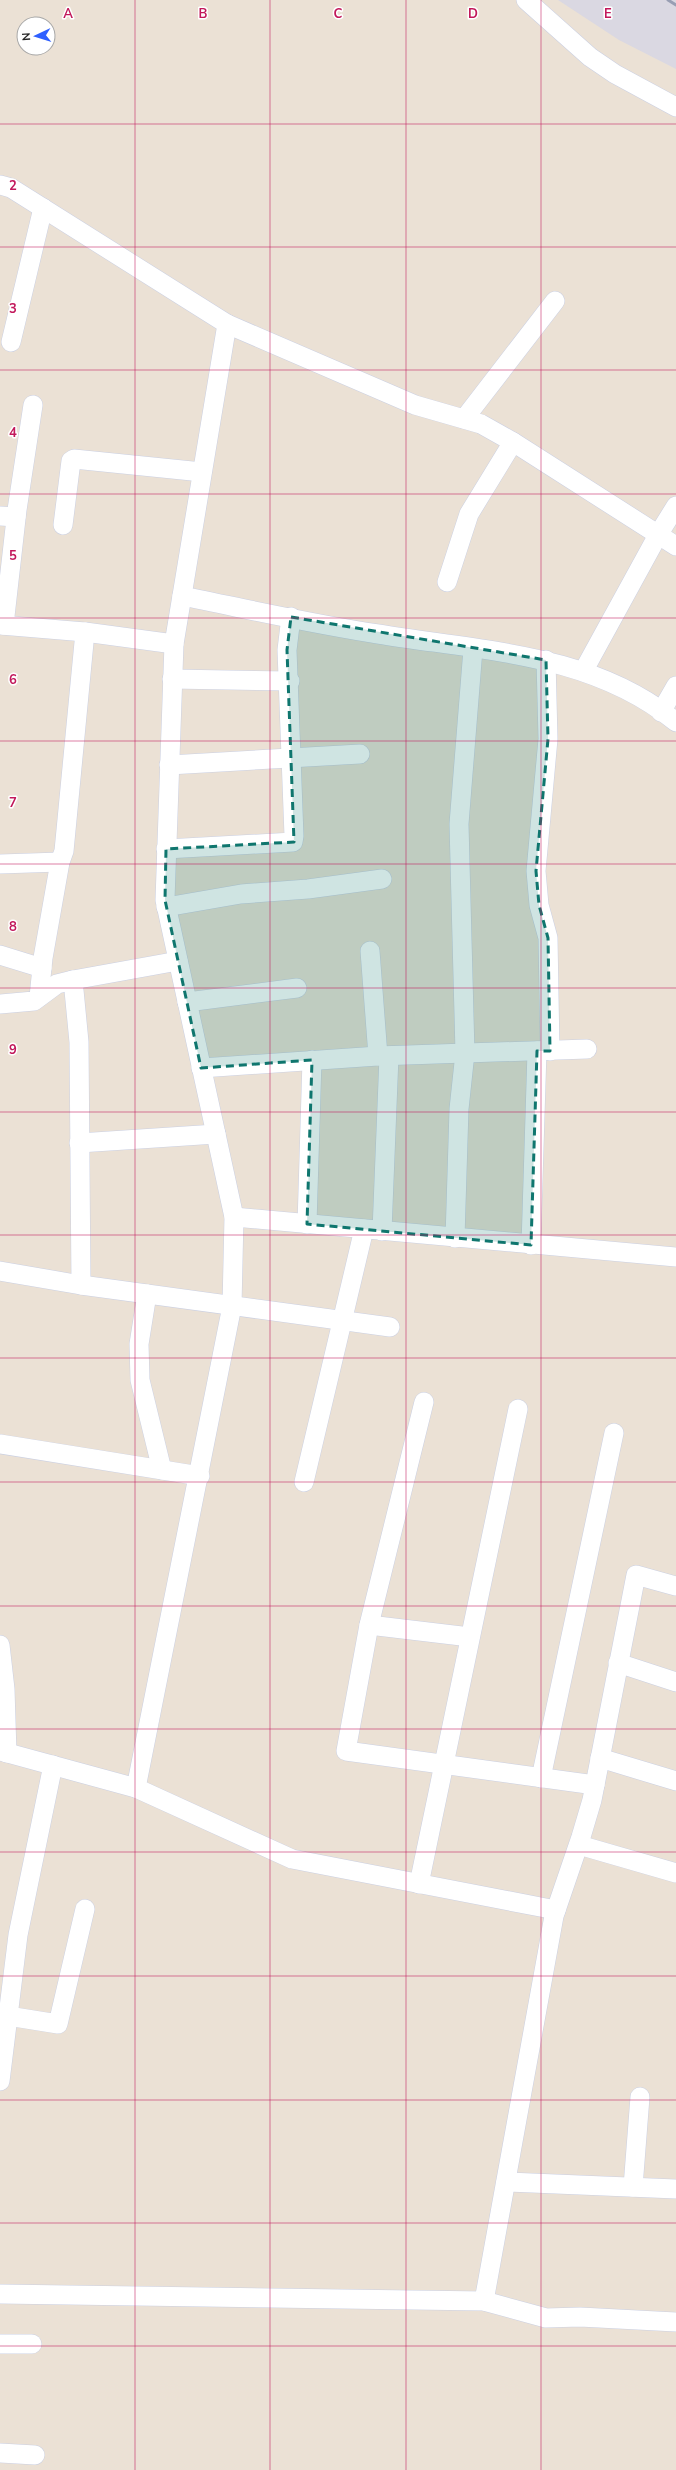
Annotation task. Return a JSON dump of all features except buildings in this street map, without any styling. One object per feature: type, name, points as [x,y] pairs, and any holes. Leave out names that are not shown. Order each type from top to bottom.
[{"type":"street","points":[[526,0],[590,57],[615,74],[676,107]]},
{"type":"street","points":[[0,185],[11,188],[227,324],[415,405],[481,424],[513,442],[676,546]]},
{"type":"street","points":[[11,342],[43,208]]},
{"type":"street","points":[[464,419],[555,302]]},
{"type":"street","points":[[136,1788],[200,1476],[232,1306],[234,1217],[166,907],[166,849],[174,644],[227,324]]},
{"type":"street","points":[[33,405],[8,516],[2,625],[85,632],[174,644]]},
{"type":"street","points":[[447,582],[469,514],[513,442]]},
{"type":"street","points":[[63,525],[71,461],[74,459],[202,472]]},
{"type":"street","points":[[584,670],[658,535],[676,506]]},
{"type":"street","points":[[182,596],[376,634],[546,660],[584,670],[612,681],[669,717],[676,686]]},
{"type":"street","points":[[166,849],[292,842],[294,836],[288,650],[291,617]]},
{"type":"street","points":[[39,997],[42,968],[60,862],[64,851],[85,632]]},
{"type":"street","points":[[455,1238],[459,1109],[465,1053],[458,824],[473,649]]},
{"type":"street","points":[[531,1245],[543,1051],[548,938],[539,905],[536,870],[548,739],[546,660]]},
{"type":"street","points":[[172,679],[290,681]]},
{"type":"street","points":[[169,765],[360,754]]},
{"type":"street","points":[[0,864],[60,862]]},
{"type":"street","points":[[166,907],[241,894],[308,889],[382,879]]},
{"type":"street","points":[[304,1482],[342,1320],[373,1230],[384,1056],[370,951]]},
{"type":"street","points":[[0,955],[42,968]]},
{"type":"street","points":[[0,1004],[34,1001],[57,984],[73,980],[178,961]]},
{"type":"street","points":[[73,980],[79,1042],[81,1285]]},
{"type":"street","points":[[187,1002],[297,988]]},
{"type":"street","points":[[201,1068],[384,1056],[587,1049]]},
{"type":"street","points":[[307,1224],[312,1060]]},
{"type":"street","points":[[79,1143],[216,1134]]},
{"type":"street","points":[[234,1217],[676,1257]]},
{"type":"street","points":[[0,1271],[81,1285],[390,1327]]},
{"type":"street","points":[[147,1294],[139,1344],[140,1380],[162,1470]]},
{"type":"street","points":[[424,1402],[369,1625],[346,1751],[444,1766],[595,1785]]},
{"type":"street","points":[[419,1884],[518,1409]]},
{"type":"street","points":[[541,1778],[614,1433]]},
{"type":"street","points":[[0,1444],[200,1476]]},
{"type":"street","points":[[484,2301],[556,1910],[579,1845],[595,1785],[636,1575],[676,1584]]},
{"type":"street","points":[[369,1625],[470,1637]]},
{"type":"street","points":[[0,1645],[5,1690],[4,1752],[136,1788],[292,1859],[556,1910]]},
{"type":"street","points":[[618,1663],[676,1682]]},
{"type":"street","points":[[600,1758],[676,1781]]},
{"type":"street","points":[[0,2081],[18,1935],[53,1766]]},
{"type":"street","points":[[579,1845],[676,1873]]},
{"type":"street","points":[[8,2016],[58,2024],[85,1909]]},
{"type":"street","points":[[633,2187],[640,2097]]},
{"type":"street","points":[[506,2182],[676,2189]]},
{"type":"street","points":[[0,2294],[484,2301],[546,2318],[580,2317],[676,2322]]},
{"type":"street","points":[[0,2344],[32,2344]]},
{"type":"street","points":[[0,2453],[36,2455]]},
{"type":"highlighted area","points":[[291,617],[546,660],[548,739],[536,871],[539,905],[548,938],[550,1051],[537,1051],[531,1245],[307,1224],[312,1060],[201,1068],[165,900],[166,849],[294,842],[287,650]]},
{"type":"shaded area","points":[[558,0],[676,0],[676,69],[619,40]]},
{"type":"railway","points":[[668,0],[676,5]]}]
